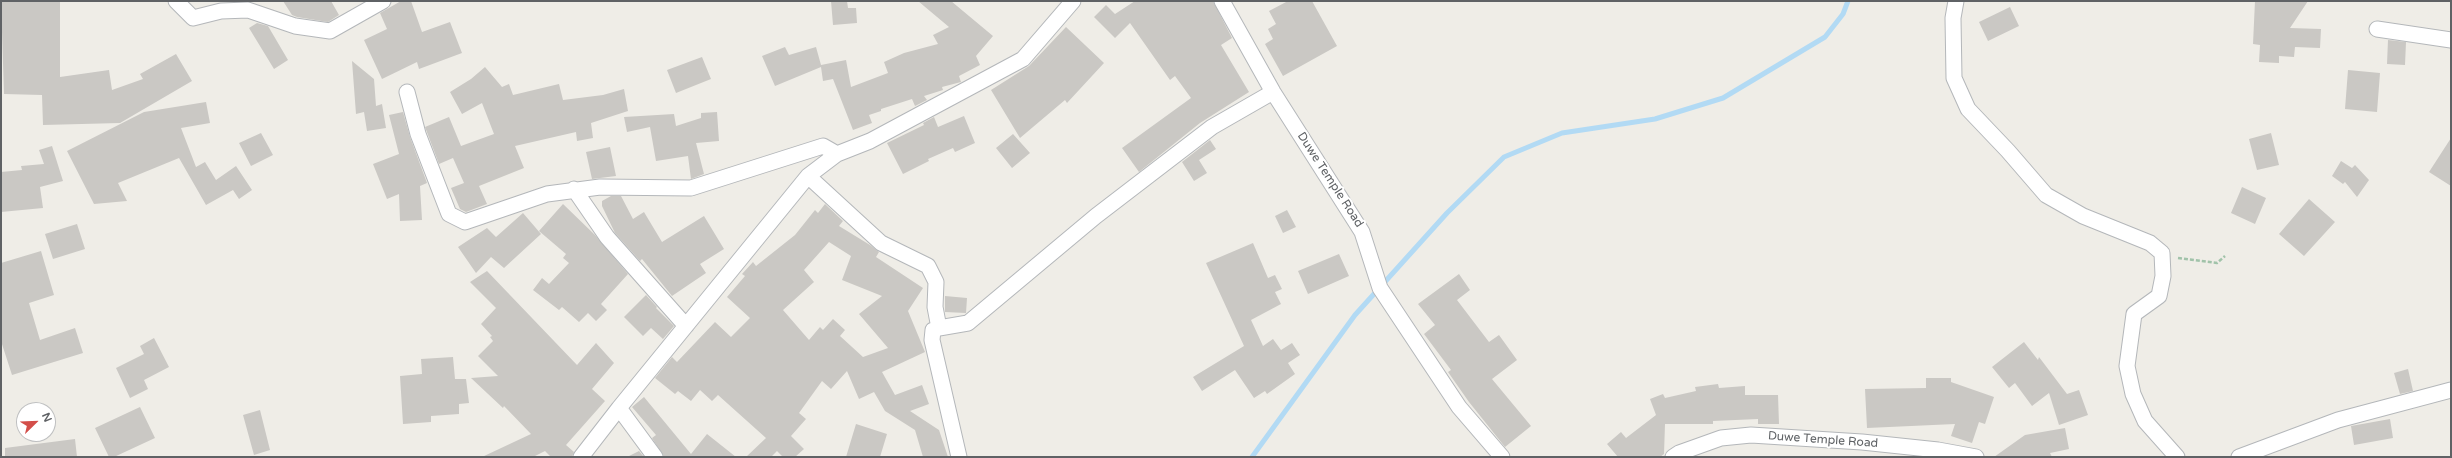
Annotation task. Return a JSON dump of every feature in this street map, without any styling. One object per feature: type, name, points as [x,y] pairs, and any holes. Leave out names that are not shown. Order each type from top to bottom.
[{"type":"street","points":[[176,1],[193,18],[221,11],[248,10],[294,26],[330,31],[384,1]]},
{"type":"street","points":[[581,457],[619,408],[808,176],[837,154],[870,141],[1023,58],[1073,1]]},
{"type":"street","name":"Duwe Temple Road","points":[[1222,1],[1273,92],[1362,232],[1380,288],[1459,407],[1502,457]]},
{"type":"street","points":[[1956,1],[1953,18],[1954,78],[1968,109],[2008,151],[2046,195],[2083,216],[2150,244],[2162,254],[2163,276],[2159,296],[2134,314],[2127,366],[2133,394],[2145,421],[2177,457]]},
{"type":"street","points":[[2377,29],[2451,40]]},
{"type":"street","points":[[407,92],[418,134],[449,214],[465,222],[547,194],[574,189],[600,187],[691,188],[823,146],[837,154]]},
{"type":"street","points":[[959,457],[932,340],[933,330],[968,324],[1096,216],[1212,127],[1273,92]]},
{"type":"street","points":[[808,176],[881,243],[928,266],[936,282],[935,307],[939,328]]},
{"type":"street","points":[[574,189],[606,237],[686,326]]},
{"type":"street","points":[[2239,457],[2338,420],[2451,390]]},
{"type":"street","points":[[619,408],[655,457]]},
{"type":"street","name":"Duwe Temple Road","points":[[1673,457],[1679,453],[1721,438],[1751,435],[1862,442],[1938,450],[1976,457]]},
{"type":"path","points":[[2162,254],[2192,261],[2217,263],[2225,256]]},
{"type":"building","points":[[1,1],[60,1],[60,77],[109,70],[112,90],[143,79],[140,74],[176,54],[192,81],[120,123],[43,125],[42,95],[4,94]]},
{"type":"building","points":[[283,1],[331,1],[339,15],[328,22],[297,17],[292,15]]},
{"type":"building","points":[[401,1],[411,1],[422,32],[450,22],[462,53],[419,69],[417,62],[382,79],[364,40],[387,29],[380,13]]},
{"type":"building","points":[[831,1],[847,1],[848,8],[856,8],[857,23],[833,25]]},
{"type":"building","points":[[918,1],[951,1],[993,36],[976,56],[980,65],[959,76],[961,82],[942,87],[943,90],[924,96],[927,100],[915,106],[912,99],[881,109],[881,111],[869,115],[872,123],[853,130],[833,79],[823,81],[821,67],[775,86],[762,56],[785,47],[789,55],[816,47],[821,65],[846,60],[851,87],[888,73],[884,62],[904,53],[938,44],[933,35],[949,27]]},
{"type":"building","points":[[1135,1],[1213,1],[1232,38],[1221,45],[1249,92],[1200,123],[1139,172],[1122,148],[1191,98],[1175,76],[1170,80],[1130,23],[1115,38],[1094,17],[1106,5],[1115,14]]},
{"type":"building","points":[[1288,1],[1312,1],[1337,46],[1283,76],[1265,44],[1273,39],[1268,29],[1276,24],[1269,11]]},
{"type":"building","points":[[2255,1],[2308,1],[2290,28],[2321,29],[2320,48],[2295,47],[2294,57],[2279,56],[2279,63],[2259,62],[2260,45],[2253,44]]},
{"type":"building","points":[[2010,7],[2019,26],[1988,41],[1979,22]]},
{"type":"building","points":[[257,23],[268,26],[288,60],[274,69],[249,28]]},
{"type":"building","points":[[1066,27],[1104,63],[1067,103],[1065,100],[1020,138],[991,90],[1029,66]]},
{"type":"building","points":[[2388,40],[2406,42],[2405,65],[2387,64]]},
{"type":"building","points":[[702,57],[711,79],[676,93],[667,70]]},
{"type":"building","points":[[352,61],[374,79],[376,106],[382,104],[386,128],[367,131],[364,112],[356,114]]},
{"type":"building","points":[[485,67],[502,87],[509,84],[513,95],[559,84],[563,100],[603,95],[624,89],[628,111],[591,123],[593,138],[577,141],[576,132],[515,146],[524,168],[479,186],[487,204],[466,212],[460,209],[451,188],[464,183],[453,158],[439,164],[425,127],[449,117],[461,146],[494,134],[482,103],[462,114],[450,92],[471,79]]},
{"type":"building","points":[[2348,70],[2380,73],[2377,112],[2345,109]]},
{"type":"building","points":[[206,102],[210,123],[181,128],[196,167],[205,162],[216,180],[236,166],[252,190],[239,199],[233,190],[206,205],[179,158],[118,183],[127,201],[94,204],[67,151],[144,112]]},
{"type":"building","points":[[403,112],[410,137],[427,183],[420,186],[422,220],[400,221],[399,194],[387,199],[373,164],[399,154],[389,115]]},
{"type":"building","points":[[717,112],[719,141],[696,143],[704,174],[691,179],[688,156],[656,161],[650,127],[627,132],[624,117],[674,114],[676,126],[701,118],[701,113]]},
{"type":"building","points":[[964,116],[975,143],[955,152],[953,148],[928,159],[929,161],[903,174],[887,143],[924,125],[923,123],[934,117],[938,127]]},
{"type":"building","points":[[261,133],[273,155],[251,166],[239,143]]},
{"type":"building","points":[[2271,133],[2279,165],[2257,170],[2249,139]]},
{"type":"building","points":[[1013,134],[1030,153],[1012,168],[996,148]]},
{"type":"building","points":[[2451,138],[2451,186],[2429,172]]},
{"type":"building","points":[[1210,140],[1216,149],[1199,160],[1207,173],[1194,181],[1182,162]]},
{"type":"building","points":[[52,146],[63,181],[40,187],[43,208],[1,212],[1,172],[22,170],[21,166],[44,164],[39,150]]},
{"type":"building","points":[[610,147],[616,176],[592,179],[586,152]]},
{"type":"building","points":[[2341,161],[2352,168],[2355,165],[2369,180],[2357,197],[2345,182],[2343,184],[2332,176]]},
{"type":"building","points":[[2242,187],[2266,198],[2255,224],[2231,213]]},
{"type":"building","points":[[611,196],[621,196],[633,219],[644,212],[662,242],[704,216],[724,249],[700,264],[706,273],[672,296],[642,259],[640,261],[615,233],[602,206],[602,201]]},
{"type":"building","points":[[2309,199],[2335,222],[2304,256],[2279,234]]},
{"type":"building","points":[[563,204],[595,235],[628,274],[601,304],[607,310],[596,321],[588,313],[579,322],[562,307],[559,310],[533,290],[542,278],[549,284],[569,263],[563,258],[566,254],[539,231]]},
{"type":"building","points":[[825,204],[843,221],[839,226],[870,245],[879,252],[876,257],[923,288],[908,311],[925,352],[882,372],[895,395],[922,385],[929,404],[910,411],[939,430],[948,457],[923,457],[915,430],[885,411],[874,392],[859,399],[847,371],[831,389],[822,381],[799,413],[806,419],[791,436],[804,449],[795,457],[783,457],[777,451],[771,457],[746,457],[766,438],[718,395],[712,401],[700,390],[691,401],[678,391],[675,394],[655,378],[672,357],[677,362],[715,322],[731,337],[750,318],[727,297],[745,276],[742,274],[753,262],[756,266],[795,235],[815,210],[818,213]],"holes":[[[829,242],[851,256],[842,280],[882,296],[859,314],[888,348],[863,357],[840,336],[845,330],[833,319],[823,330],[820,327],[809,340],[783,310],[814,282],[804,270]]]},
{"type":"building","points":[[1287,210],[1296,227],[1283,233],[1275,216]]},
{"type":"building","points":[[523,213],[541,234],[504,268],[491,257],[476,273],[458,247],[487,228],[496,237]]},
{"type":"building","points":[[77,224],[85,249],[53,259],[45,234]]},
{"type":"building","points":[[1253,243],[1268,278],[1275,275],[1282,289],[1275,292],[1281,304],[1251,320],[1263,346],[1273,339],[1281,350],[1292,343],[1300,355],[1288,363],[1295,374],[1267,394],[1265,391],[1254,398],[1235,370],[1202,391],[1193,377],[1244,346],[1206,263]]},
{"type":"building","points":[[41,251],[54,295],[29,303],[40,340],[75,328],[83,353],[12,375],[1,341],[1,263]]},
{"type":"building","points":[[1339,254],[1349,276],[1308,294],[1298,271]]},
{"type":"building","points":[[487,271],[577,365],[596,343],[614,363],[592,389],[605,401],[566,445],[574,452],[572,457],[551,457],[545,451],[533,457],[482,457],[531,434],[504,406],[503,408],[471,378],[498,376],[478,356],[493,341],[490,337],[492,336],[481,324],[496,308],[470,282]]},
{"type":"building","points":[[1459,274],[1470,290],[1457,300],[1489,342],[1499,335],[1517,360],[1492,379],[1531,426],[1505,447],[1469,402],[1448,372],[1451,370],[1424,334],[1435,325],[1418,304]]},
{"type":"building","points":[[646,295],[657,307],[656,308],[674,326],[663,339],[651,328],[643,336],[624,317]]},
{"type":"building","points":[[945,296],[967,298],[966,313],[945,312]]},
{"type":"building","points":[[154,338],[169,367],[144,380],[148,389],[130,398],[116,368],[144,354],[140,346]]},
{"type":"building","points":[[2024,342],[2038,360],[2039,357],[2067,394],[2079,390],[2088,415],[2059,425],[2049,393],[2032,406],[2015,383],[2009,388],[1992,367]]},
{"type":"building","points":[[453,357],[455,379],[466,379],[469,403],[459,404],[459,414],[431,416],[431,422],[403,424],[400,376],[422,374],[421,359]]},
{"type":"building","points":[[2408,369],[2413,391],[2400,394],[2394,373]]},
{"type":"building","points":[[1926,378],[1951,378],[1951,382],[1994,397],[1985,424],[1979,422],[1972,443],[1951,436],[1955,424],[1867,428],[1865,389],[1926,388]]},
{"type":"building","points":[[1718,384],[1719,388],[1745,386],[1745,395],[1778,395],[1779,424],[1758,424],[1758,419],[1713,421],[1713,424],[1665,424],[1664,454],[1660,457],[1618,457],[1607,444],[1621,432],[1626,438],[1656,415],[1650,399],[1663,394],[1665,398],[1696,391],[1695,387]]},
{"type":"building","points":[[644,397],[691,454],[707,434],[736,457],[664,457],[652,438],[656,435],[632,407]]},
{"type":"building","points":[[140,407],[155,438],[114,457],[109,457],[95,428]]},
{"type":"building","points":[[260,410],[270,450],[254,455],[243,415]]},
{"type":"building","points":[[2390,419],[2393,438],[2354,445],[2351,426]]},
{"type":"building","points":[[856,424],[887,434],[880,457],[846,457]]},
{"type":"building","points":[[2065,428],[2069,449],[2050,453],[2052,457],[1994,457],[2025,435]]},
{"type":"building","points":[[75,439],[77,457],[5,457],[5,448]]},
{"type":"building","points":[[639,451],[644,457],[627,457]]},
{"type":"waterway","points":[[1252,457],[1355,315],[1447,213],[1504,157],[1562,133],[1655,119],[1723,98],[1825,37],[1843,14],[1848,1]]}]
